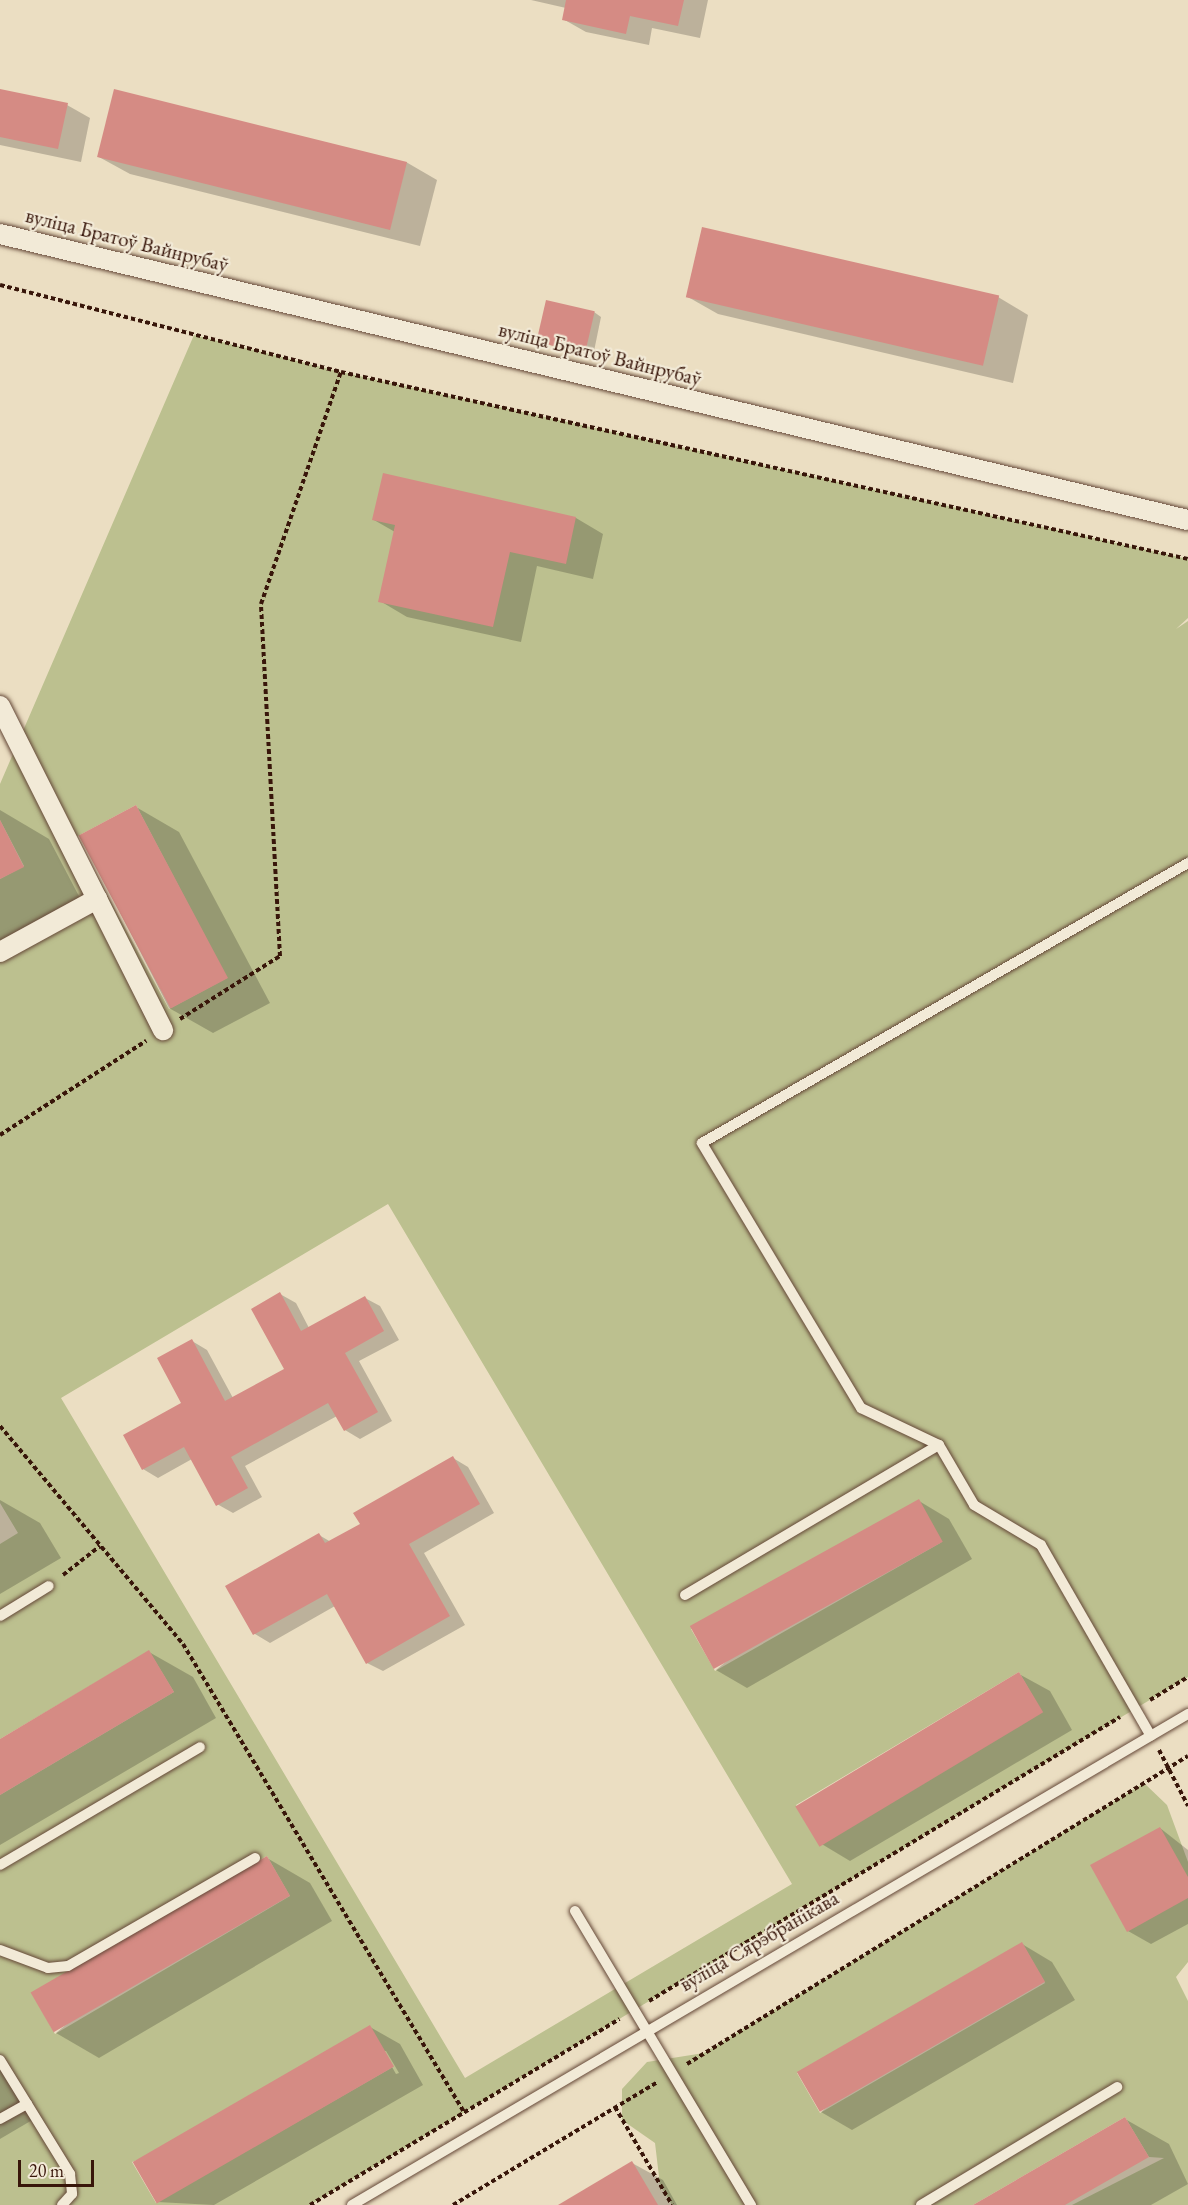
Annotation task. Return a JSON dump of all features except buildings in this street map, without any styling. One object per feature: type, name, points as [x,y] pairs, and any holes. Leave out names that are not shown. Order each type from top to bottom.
[{"type":"street","name":"вуліца Братоў Вайнрубаў","points":[[0,234],[1188,520]]},
{"type":"street","points":[[0,706],[163,1030]]},
{"type":"street","points":[[0,952],[97,899]]},
{"type":"lane","points":[[1151,1737],[1041,1545],[974,1505],[939,1445],[861,1408],[702,1143],[1188,863]]},
{"type":"lane","points":[[685,1595],[939,1445]]},
{"type":"lane","points":[[0,1616],[49,1586]]},
{"type":"lane","name":"вуліца Сярэбранікава","points":[[352,2205],[646,2029],[1188,1714]]},
{"type":"lane","points":[[0,1865],[200,1747]]},
{"type":"lane","points":[[0,1950],[48,1968],[68,1966],[255,1858]]},
{"type":"lane","points":[[575,1911],[674,2072],[751,2205]]},
{"type":"lane","points":[[0,2060],[70,2174],[72,2194],[62,2205]]},
{"type":"lane","points":[[921,2205],[1117,2087]]},
{"type":"lane","points":[[0,2119],[27,2104]]},
{"type":"path","points":[[0,285],[341,372],[1188,559]]},
{"type":"path","points":[[0,1135],[280,956],[261,604],[341,372]]},
{"type":"path","points":[[0,1426],[183,1644],[464,2112]]},
{"type":"path","points":[[49,1586],[100,1546]]},
{"type":"path","points":[[310,2205],[1188,1677]]},
{"type":"path","points":[[1151,1737],[1188,1806]]},
{"type":"path","points":[[453,2205],[1188,1756]]},
{"type":"path","points":[[615,2108],[672,2205]]},
{"type":"green space","points":[[194,335],[341,372],[1188,559],[1188,618],[1176,629],[1188,621],[1188,1677],[310,2205],[0,2205],[0,1795],[174,1692],[149,1651],[0,1739],[0,1544],[18,1533],[0,1503],[0,879],[24,866],[0,820],[0,784]],"holes":[[[136,805],[227,978],[169,1009],[76,837]],[[388,1204],[792,1884],[465,2078],[61,1398]],[[942,1542],[715,1671],[691,1629]],[[1019,1672],[1042,1712],[819,1844],[796,1805]],[[267,1856],[290,1896],[55,2034],[32,1993]],[[393,2067],[156,2203],[132,2162]]]},
{"type":"green space","points":[[1144,1783],[1167,1805],[1188,1862],[1188,1962],[1176,1977],[1188,2001],[1188,2205],[1072,2205],[1164,2158],[1149,2157],[1125,2117],[973,2205],[672,2205],[660,2185],[655,2143],[622,2120],[622,2089],[647,2062],[704,2053]],"holes":[[[1022,1943],[1045,1983],[820,2113],[797,2073]]]}]
